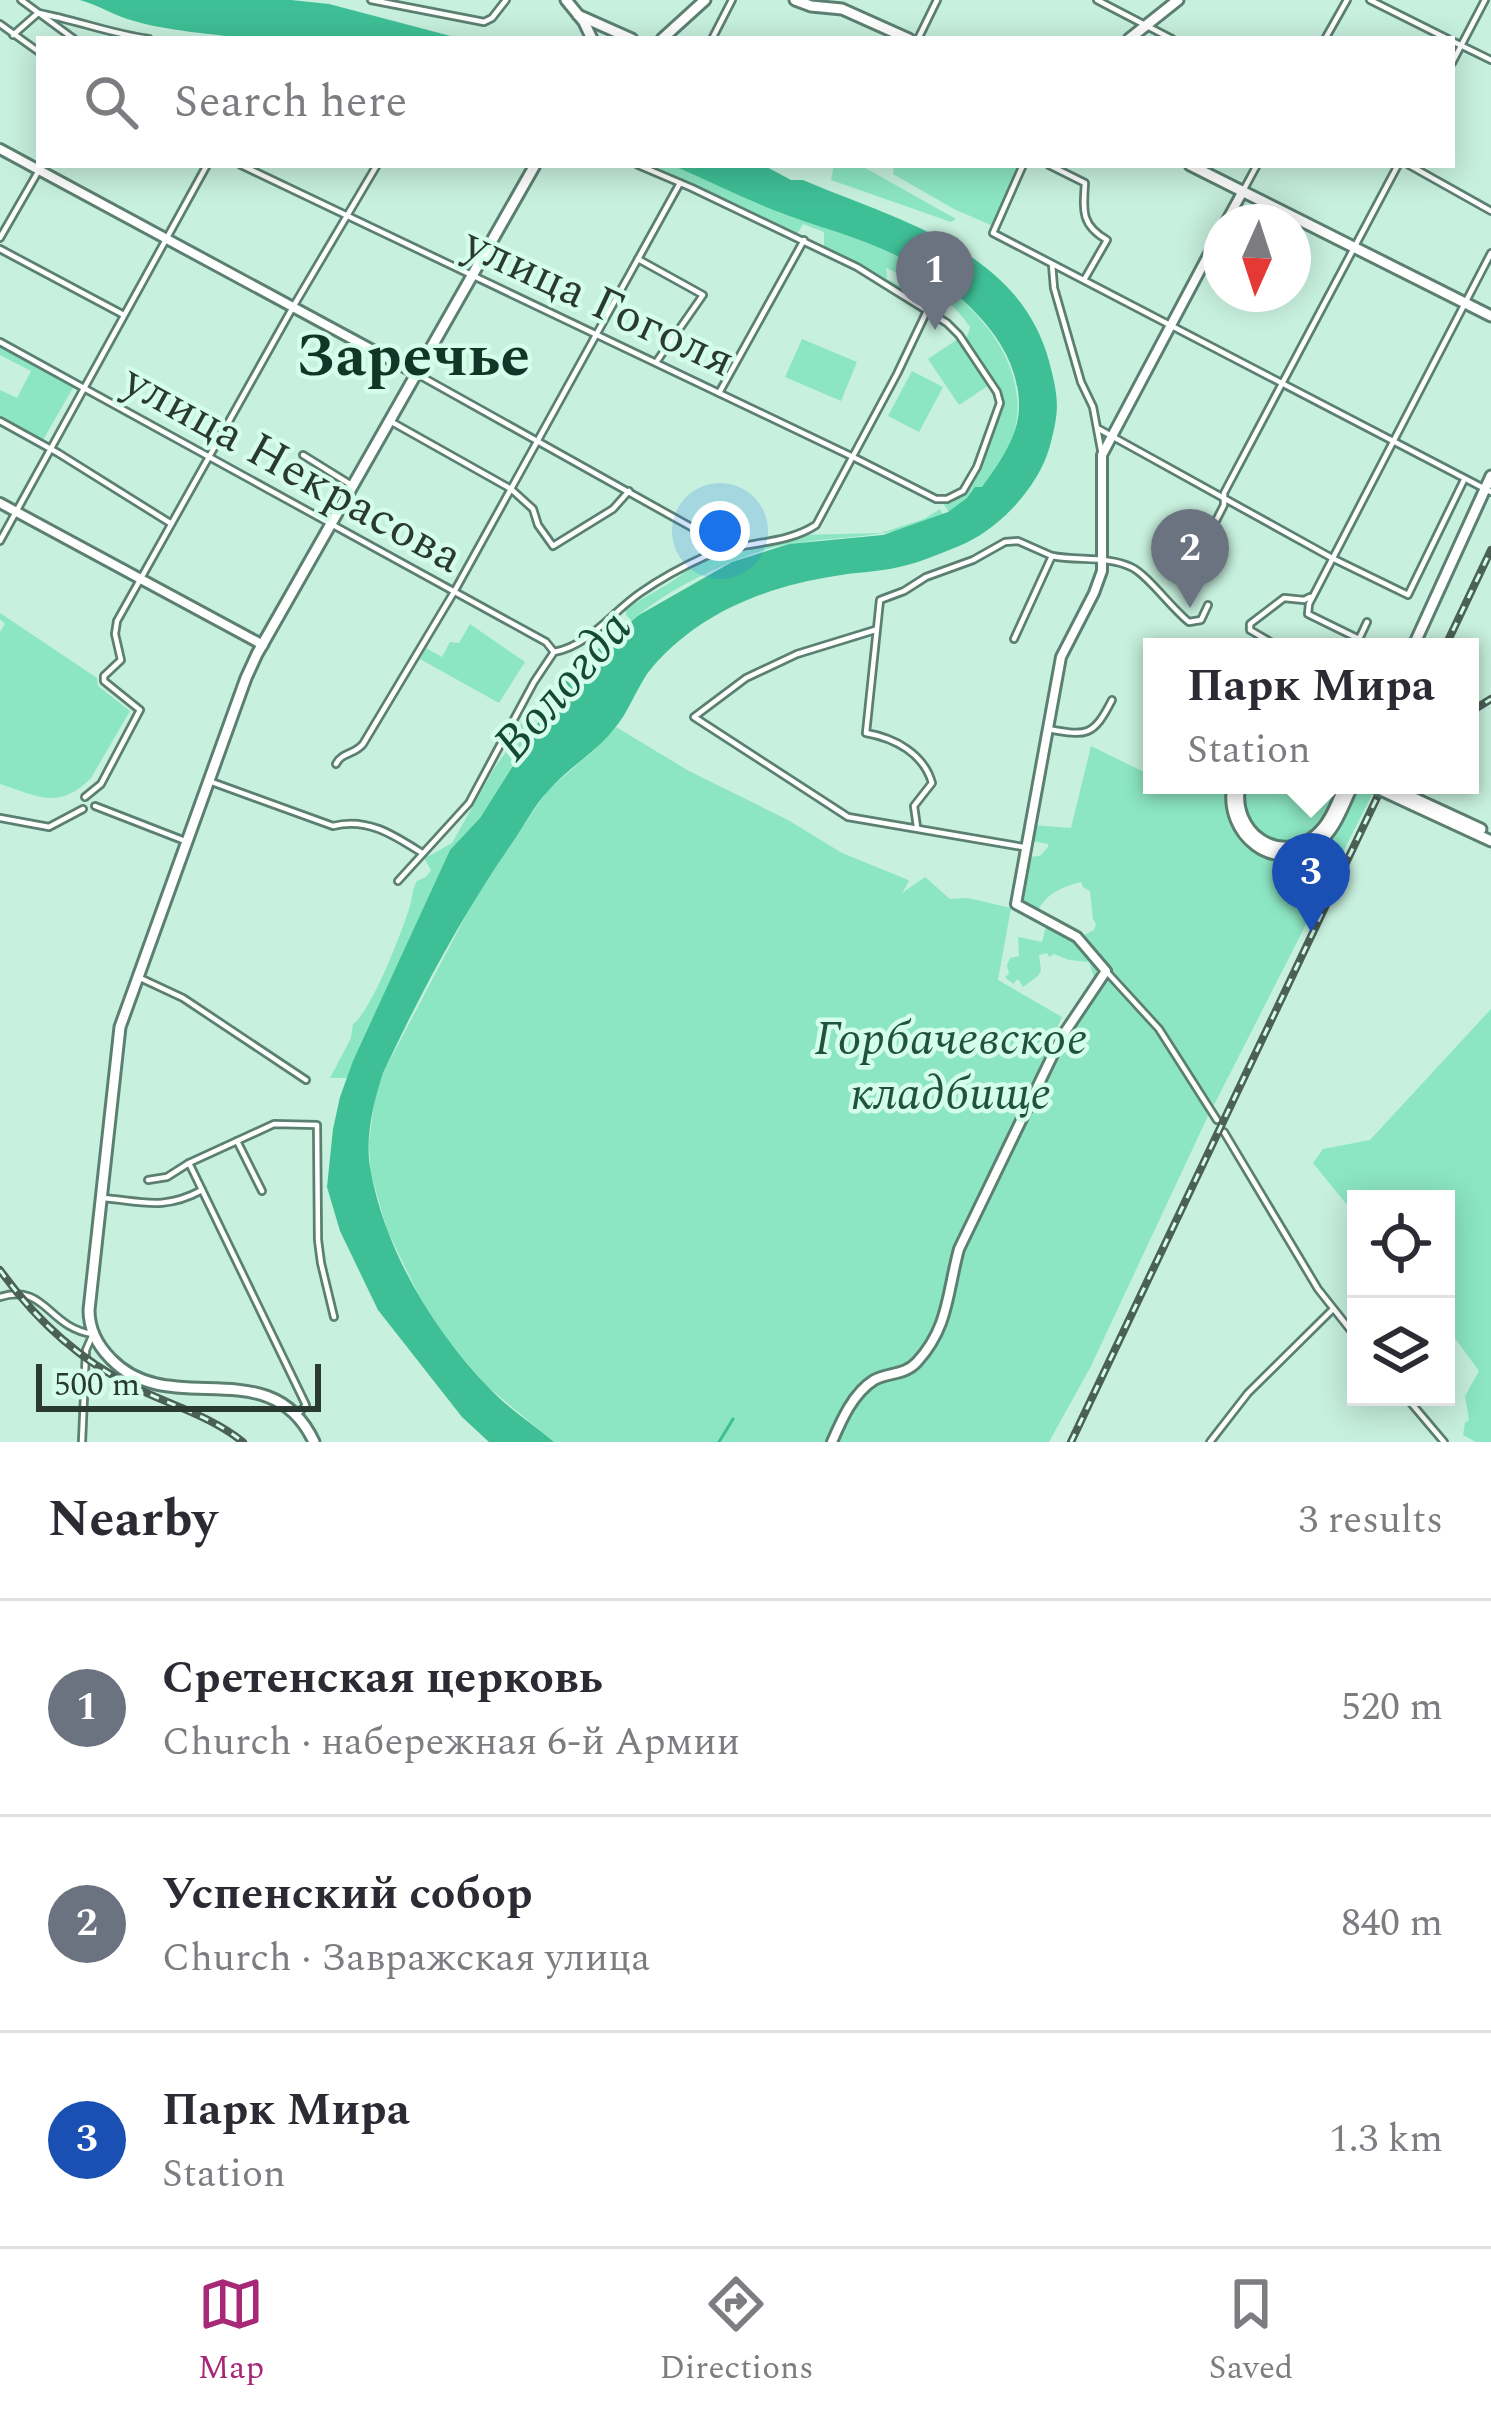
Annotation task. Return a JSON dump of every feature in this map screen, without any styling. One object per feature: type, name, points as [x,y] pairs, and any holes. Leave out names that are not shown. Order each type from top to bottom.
[{"type":"main road","points":[[665,36],[705,0]]},
{"type":"main road","points":[[795,0],[837,7],[903,36]]},
{"type":"main road","points":[[1133,36],[1178,0]]},
{"type":"main road","points":[[575,6],[607,34]]},
{"type":"main road","points":[[575,6],[590,36]]},
{"type":"main road","points":[[314,1442],[297,1415],[271,1397],[247,1390],[175,1388],[146,1382],[116,1364],[93,1334],[89,1310],[120,1027],[246,678],[533,168]]},
{"type":"main road","points":[[1196,168],[1491,316]]},
{"type":"main road","points":[[1421,638],[1489,490],[1491,476]]},
{"type":"main road","points":[[1234,794],[1231,808],[1242,833],[1259,848],[1288,854],[1322,839],[1346,794]]},
{"type":"main road","points":[[1394,794],[1485,835]]},
{"type":"main road","points":[[1401,794],[1415,802]]},
{"type":"street","points":[[21,0],[70,36]]},
{"type":"street","points":[[371,0],[484,22],[506,0]]},
{"type":"street","points":[[714,36],[732,0]]},
{"type":"street","points":[[835,0],[853,13]]},
{"type":"street","points":[[919,36],[937,0]]},
{"type":"street","points":[[1097,0],[1166,36]]},
{"type":"street","points":[[1327,36],[1347,0]]},
{"type":"street","points":[[1370,0],[1442,36]]},
{"type":"street","points":[[1455,57],[1485,0]]},
{"type":"street","points":[[13,35],[38,13]]},
{"type":"street","points":[[38,13],[119,36]]},
{"type":"street","points":[[0,24],[36,50]]},
{"type":"street","points":[[1455,43],[1491,60]]},
{"type":"street","points":[[0,149],[36,166]]},
{"type":"street","points":[[0,238],[40,168],[539,440],[709,537],[722,551]]},
{"type":"street","points":[[0,542],[205,168]]},
{"type":"street","name":"улица Гоголя","points":[[247,168],[931,497],[947,499],[970,483],[1000,403],[959,335],[927,311]]},
{"type":"street","points":[[85,797],[100,784],[140,710],[105,683],[104,678],[121,660],[115,626],[375,168]]},
{"type":"street","points":[[398,881],[469,802],[554,652],[588,638],[660,580],[722,551],[816,525],[927,311],[804,240],[645,168]]},
{"type":"street","points":[[1022,168],[993,233],[1489,490]]},
{"type":"street","points":[[1054,168],[1085,183],[1084,214],[1092,231],[1107,240],[1084,280]]},
{"type":"street","points":[[1236,204],[1255,168]]},
{"type":"street","points":[[1197,558],[1223,499],[1396,168]]},
{"type":"street","points":[[1414,168],[1491,211]]},
{"type":"street","points":[[336,764],[363,744],[454,592],[680,183]]},
{"type":"street","points":[[719,393],[804,240]]},
{"type":"street","points":[[0,249],[124,315]]},
{"type":"street","points":[[1358,638],[1308,614],[1314,593],[1491,253]]},
{"type":"street","points":[[638,259],[703,293],[656,363]]},
{"type":"street","points":[[1052,264],[1054,288],[1099,429],[1104,560],[1094,593],[1064,650],[1016,904],[1077,938],[1159,1029],[1217,1120]]},
{"type":"street","points":[[1102,455],[1203,265]]},
{"type":"street","points":[[1483,268],[1491,272]]},
{"type":"street","name":"улица Некрасова","points":[[0,342],[546,642],[554,652]]},
{"type":"street","points":[[0,421],[172,524]]},
{"type":"street","points":[[390,421],[511,489],[533,509],[553,546],[613,508],[629,491]]},
{"type":"street","points":[[1099,429],[1408,596],[1465,479]]},
{"type":"street","points":[[303,455],[353,486]]},
{"type":"street","points":[[0,503],[263,645]]},
{"type":"street","points":[[919,830],[914,806],[932,784],[930,774],[902,745],[866,733],[880,600],[1005,542],[1018,541],[1052,556],[1104,560],[1137,571],[1189,622],[1201,620],[1208,605]]},
{"type":"street","points":[[1014,639],[1052,556]]},
{"type":"street","points":[[1264,638],[1250,630],[1250,624],[1284,598],[1304,600],[1314,593]]},
{"type":"street","points":[[1360,638],[1366,622]]},
{"type":"street","points":[[875,630],[797,653],[746,678],[694,717],[848,817],[1025,848]]},
{"type":"street","points":[[1048,729],[1087,733],[1100,723],[1112,700]]},
{"type":"street","points":[[208,781],[333,826],[368,825],[422,853]]},
{"type":"street","points":[[95,806],[187,842]]},
{"type":"street","points":[[0,818],[49,827],[83,809]]},
{"type":"street","points":[[832,1442],[861,1391],[876,1378],[914,1366],[945,1321],[959,1249],[1061,1038],[1106,971]]},
{"type":"street","points":[[137,976],[183,998],[306,1080]]},
{"type":"street","points":[[148,1180],[167,1177],[274,1124],[317,1125],[320,1263],[334,1317]]},
{"type":"street","points":[[1224,1132],[1300,1262],[1347,1326]]},
{"type":"street","points":[[237,1141],[262,1191]]},
{"type":"street","points":[[189,1163],[306,1405],[297,1415]]},
{"type":"street","points":[[100,1197],[170,1204],[202,1190]]},
{"type":"street","points":[[0,1297],[27,1294],[72,1329],[93,1334],[86,1351],[82,1442]]},
{"type":"street","points":[[1210,1442],[1248,1394],[1333,1309]]},
{"type":"street","points":[[1414,1406],[1444,1442]]},
{"type":"green space","points":[[650,168],[681,168],[770,209],[901,258],[961,299],[985,325],[1004,354],[1015,385],[1017,417],[1008,450],[985,484],[949,512],[943,503],[971,484],[1002,408],[998,392],[966,340],[970,327],[953,307],[922,285],[886,268],[887,279],[920,297],[922,304],[866,268],[824,249],[824,232],[803,224],[797,234]]},
{"type":"green space","points":[[833,168],[865,168],[956,219],[951,222],[831,180]]},
{"type":"green space","points":[[894,168],[1019,168],[993,226],[893,174]]},
{"type":"green space","points":[[802,339],[857,362],[841,401],[785,377]]},
{"type":"green space","points":[[958,339],[989,385],[959,405],[928,359]]},
{"type":"green space","points":[[0,346],[74,386],[43,440],[0,416],[0,390],[17,398],[31,371],[0,355]]},
{"type":"green space","points":[[912,371],[943,387],[919,432],[888,416]]},
{"type":"green space","points":[[940,509],[943,515],[904,529],[885,533],[789,544],[750,555],[684,585],[632,621],[626,615],[626,609],[709,558],[800,535],[881,533]]},
{"type":"green space","points":[[0,613],[97,678],[98,686],[130,711],[91,778],[68,795],[47,798],[0,784],[0,632],[5,624]]},
{"type":"green space","points":[[470,624],[525,662],[499,703],[420,659],[426,648],[442,657],[450,642],[459,643]]},
{"type":"green space","points":[[522,721],[537,726],[480,818],[450,850],[347,1078],[330,1078],[351,1038],[353,1024],[385,971],[415,885],[431,870],[423,856],[452,843]]},
{"type":"green space","name":"Горбачевское кладбище","points":[[616,727],[842,853],[906,879],[902,893],[925,877],[950,899],[968,898],[1011,908],[998,980],[1062,1017],[1040,1066],[1051,1066],[1066,1035],[1108,977],[1151,1026],[1186,1077],[1208,1116],[1091,1366],[1049,1442],[554,1442],[488,1387],[423,1304],[387,1230],[370,1170],[375,1095],[482,885],[548,790]]},
{"type":"green space","points":[[1091,746],[1143,772],[1143,794],[1228,794],[1231,820],[1253,848],[1319,847],[1336,833],[1355,794],[1372,794],[1214,1105],[1159,1024],[1082,936],[1096,924],[1090,891],[1081,882],[1067,887],[1050,896],[1037,912],[1023,900],[1028,857],[1040,856],[1048,847],[1031,841],[1033,825],[1071,828]]},
{"type":"green space","points":[[1244,794],[1336,794],[1316,830],[1291,842],[1263,836],[1249,823]]},
{"type":"green space","points":[[1046,927],[1061,931],[1089,954],[1096,965],[1095,980],[1089,962],[1047,953],[1039,955],[1038,976],[1023,987],[1018,979],[1013,984],[1005,977],[1010,958],[1019,956],[1018,937],[1042,942]]},
{"type":"green space","points":[[1491,1009],[1491,1442],[1476,1442],[1463,1435],[1469,1420],[1465,1396],[1479,1371],[1455,1338],[1455,1190],[1347,1190],[1347,1205],[1313,1163],[1323,1149],[1370,1140]]},
{"type":"water","points":[[80,0],[291,0],[329,4],[451,36],[225,36],[127,19]]},
{"type":"water","name":"Вологда","points":[[679,168],[769,168],[914,225],[983,265],[1011,291],[1034,323],[1055,385],[1055,424],[1035,479],[1001,519],[973,539],[906,565],[765,593],[715,615],[679,641],[647,674],[607,738],[538,803],[443,955],[383,1073],[371,1122],[369,1161],[388,1233],[432,1316],[490,1389],[554,1442],[489,1442],[462,1417],[378,1310],[340,1231],[327,1187],[333,1129],[353,1061],[450,850],[480,818],[556,687],[639,615],[732,562],[789,544],[883,535],[948,512],[975,487],[982,487],[1008,448],[1016,426],[1019,404],[1008,357],[996,336],[962,300],[887,251],[773,210]]},
{"type":"waterway","points":[[719,1442],[733,1419]]},
{"type":"railway","points":[[1449,638],[1491,550]]},
{"type":"railway","points":[[1479,706],[1491,699]]},
{"type":"railway","points":[[1071,1442],[1379,794]]},
{"type":"railway","points":[[0,1270],[43,1321],[95,1364],[243,1442]]},
{"type":"place","name":"Сретенская церковь","points":[[935,330]]},
{"type":"place","name":"Успенский собор","points":[[1190,608]]},
{"type":"place","name":"Парк Мира","points":[[1311,932]]},
{"type":"district","name":"Заречье","points":[[413,354]]}]
